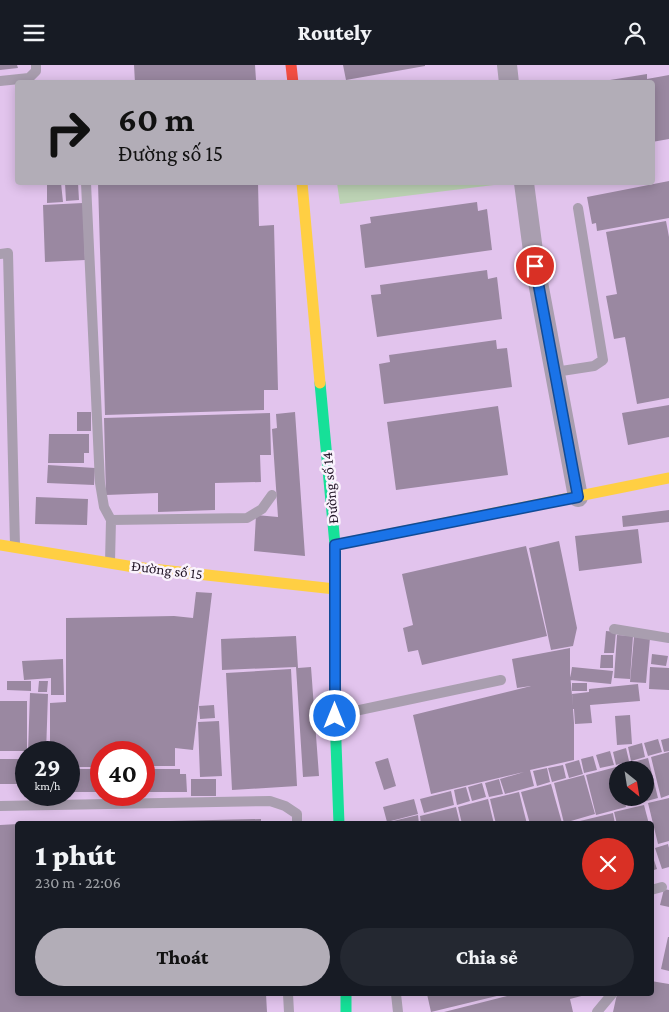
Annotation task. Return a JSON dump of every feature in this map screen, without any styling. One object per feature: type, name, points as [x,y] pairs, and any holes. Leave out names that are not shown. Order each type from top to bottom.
[{"type":"street","points":[[291,65],[293,80]]},
{"type":"street","points":[[507,65],[510,80]]},
{"type":"street","name":"Đường số 14","points":[[302,185],[335,545],[335,716],[339,821]]},
{"type":"street","points":[[524,185],[535,266],[578,497]]},
{"type":"street","points":[[335,545],[669,478]]},
{"type":"street","name":"Đường số 15","points":[[0,545],[134,567],[336,589]]},
{"type":"street","points":[[346,996],[346,1012]]},
{"type":"lane","points":[[0,81],[29,77],[36,71],[36,65]]},
{"type":"lane","points":[[86,185],[100,483],[104,507],[111,520],[110,563]]},
{"type":"lane","points":[[555,372],[594,366],[603,360],[578,208]]},
{"type":"lane","points":[[0,254],[8,253],[16,547]]},
{"type":"lane","points":[[111,520],[247,517],[262,509],[272,495]]},
{"type":"lane","points":[[614,629],[669,639]]},
{"type":"lane","points":[[335,716],[501,680]]},
{"type":"lane","points":[[0,806],[270,801],[285,805],[297,814],[297,821]]},
{"type":"lane","points":[[654,889],[662,887]]},
{"type":"lane","points":[[288,996],[289,1012]]},
{"type":"lane","points":[[396,996],[398,1012]]},
{"type":"lane","points":[[596,1012],[610,996]]},
{"type":"shaded area","points":[[0,65],[669,65],[669,1012],[0,1012]]},
{"type":"green space","points":[[337,185],[494,185],[340,204]]},
{"type":"building","points":[[0,65],[17,65],[18,68],[0,70]]},
{"type":"building","points":[[134,65],[255,65],[256,80],[135,80]]},
{"type":"building","points":[[343,65],[425,65],[425,66],[346,80]]},
{"type":"building","points":[[647,74],[647,79],[669,75],[669,139],[655,141],[655,80],[610,80]]},
{"type":"building","points":[[669,181],[669,218],[597,231],[596,223],[592,224],[587,197]]},
{"type":"building","points":[[47,185],[61,185],[63,202],[47,203]]},
{"type":"building","points":[[65,185],[78,185],[79,200],[66,201]]},
{"type":"building","points":[[98,185],[258,185],[259,226],[274,225],[278,390],[264,390],[264,410],[105,415]]},
{"type":"building","points":[[477,202],[478,211],[487,209],[492,250],[365,268],[360,225],[371,223],[370,217]]},
{"type":"building","points":[[83,203],[85,260],[45,262],[43,205]]},
{"type":"building","points":[[666,221],[669,237],[669,398],[637,404],[625,337],[614,339],[606,296],[617,294],[606,232]]},
{"type":"building","points":[[487,270],[488,279],[497,277],[502,319],[377,337],[371,295],[381,294],[380,285]]},
{"type":"building","points":[[496,340],[497,349],[507,348],[512,387],[384,404],[379,364],[390,362],[389,355]]},
{"type":"building","points":[[669,405],[669,437],[628,445],[622,413]]},
{"type":"building","points":[[498,406],[508,475],[396,490],[387,422]]},
{"type":"building","points":[[77,412],[91,412],[91,431],[77,431]]},
{"type":"building","points":[[295,412],[305,556],[254,551],[256,515],[278,517],[272,429],[277,428],[276,414]]},
{"type":"building","points":[[270,413],[271,455],[260,455],[261,482],[215,483],[215,510],[158,512],[158,493],[106,495],[104,418]]},
{"type":"building","points":[[49,434],[89,434],[89,453],[84,453],[84,463],[48,463]]},
{"type":"building","points":[[48,465],[95,468],[94,485],[47,483]]},
{"type":"building","points":[[36,497],[88,499],[87,525],[35,524]]},
{"type":"building","points":[[669,510],[669,522],[623,527],[622,516]]},
{"type":"building","points":[[638,529],[642,563],[579,571],[575,536]]},
{"type":"building","points":[[559,541],[577,628],[573,646],[551,650],[529,548]]},
{"type":"building","points":[[526,546],[547,636],[422,665],[418,650],[408,652],[403,628],[413,625],[402,574]]},
{"type":"building","points":[[196,592],[212,593],[193,750],[175,748],[175,766],[155,766],[155,741],[90,741],[90,767],[80,767],[80,741],[50,741],[50,703],[66,702],[66,618],[174,616],[193,618]]},
{"type":"building","points":[[606,631],[616,632],[614,653],[604,653]]},
{"type":"building","points":[[617,635],[633,636],[630,679],[614,678]]},
{"type":"building","points":[[296,636],[298,668],[311,667],[319,776],[303,777],[296,667],[222,670],[221,639]]},
{"type":"building","points":[[634,637],[650,638],[646,683],[630,682]]},
{"type":"building","points":[[570,648],[570,673],[573,707],[572,694],[589,692],[589,689],[638,684],[640,701],[590,705],[592,723],[575,724],[573,709],[574,760],[530,770],[534,786],[505,794],[500,779],[524,772],[431,794],[413,715],[531,686],[517,688],[512,659]]},
{"type":"building","points":[[652,654],[668,656],[666,666],[651,664]]},
{"type":"building","points":[[601,655],[613,655],[613,668],[600,668]]},
{"type":"building","points":[[63,659],[64,695],[51,695],[51,678],[24,680],[22,661]]},
{"type":"building","points":[[572,667],[613,671],[611,684],[570,680]]},
{"type":"building","points":[[650,667],[669,668],[669,690],[649,689]]},
{"type":"building","points":[[291,669],[297,786],[232,790],[226,673]]},
{"type":"building","points":[[7,681],[31,681],[31,691],[7,690]]},
{"type":"building","points":[[39,681],[48,681],[47,692],[38,692]]},
{"type":"building","points":[[572,683],[587,683],[587,691],[572,691]]},
{"type":"building","points":[[30,693],[48,694],[46,741],[28,741]]},
{"type":"building","points":[[0,701],[27,701],[27,741],[15,741],[15,751],[0,751]]},
{"type":"building","points":[[214,705],[215,718],[200,719],[199,706]]},
{"type":"building","points":[[630,715],[632,744],[617,745],[615,716]]},
{"type":"building","points":[[219,721],[222,776],[200,777],[198,722]]},
{"type":"building","points":[[669,738],[669,751],[664,752],[661,740]]},
{"type":"building","points":[[658,739],[662,752],[648,756],[644,743]]},
{"type":"building","points":[[642,743],[645,757],[631,761],[628,747]]},
{"type":"building","points":[[626,748],[629,761],[615,761],[613,752]]},
{"type":"building","points":[[610,751],[613,761],[609,761],[609,766],[600,768],[596,755]]},
{"type":"building","points":[[669,752],[669,795],[661,798],[654,769],[654,761],[652,761],[651,757]]},
{"type":"building","points":[[593,756],[597,770],[584,773],[581,759]]},
{"type":"building","points":[[388,758],[396,786],[384,790],[375,762]]},
{"type":"building","points":[[648,758],[649,761],[637,761]]},
{"type":"building","points":[[0,759],[15,759],[15,784],[0,784]]},
{"type":"building","points":[[579,760],[583,774],[569,778],[565,764]]},
{"type":"building","points":[[563,765],[566,778],[552,782],[548,768]]},
{"type":"building","points":[[547,768],[550,782],[537,786],[533,771]]},
{"type":"building","points":[[80,769],[90,769],[90,792],[80,792]]},
{"type":"building","points":[[155,769],[180,769],[180,774],[186,774],[187,792],[155,792]]},
{"type":"building","points":[[609,769],[609,806],[626,807],[596,815],[586,775]]},
{"type":"building","points":[[584,775],[595,814],[571,821],[564,821],[554,783]]},
{"type":"building","points":[[191,779],[216,779],[216,796],[191,796]]},
{"type":"building","points":[[499,779],[503,794],[489,797],[485,783]]},
{"type":"building","points":[[654,782],[658,798],[654,799]]},
{"type":"building","points":[[482,783],[486,797],[472,801],[468,787]]},
{"type":"building","points":[[551,784],[561,821],[529,821],[521,792]]},
{"type":"building","points":[[466,787],[470,801],[457,805],[454,790]]},
{"type":"building","points":[[451,791],[454,805],[424,813],[420,799]]},
{"type":"building","points":[[519,792],[526,821],[495,821],[490,799]]},
{"type":"building","points":[[669,798],[669,841],[658,844],[654,821],[652,821],[649,806],[654,806],[654,802]]},
{"type":"building","points":[[414,799],[418,814],[387,821],[383,807]]},
{"type":"building","points":[[488,799],[493,821],[461,821],[458,807]]},
{"type":"building","points":[[644,806],[648,821],[616,821],[614,812]]},
{"type":"building","points":[[456,807],[459,821],[421,821],[420,816]]},
{"type":"building","points":[[613,813],[614,821],[580,821]]},
{"type":"building","points":[[418,815],[419,821],[393,821]]},
{"type":"building","points":[[261,819],[261,821],[171,821]]},
{"type":"building","points":[[15,824],[15,996],[266,996],[267,1012],[0,1012],[0,825]]},
{"type":"building","points":[[668,844],[669,867],[662,869],[655,848]]},
{"type":"building","points":[[664,889],[669,890],[669,907],[660,905]]},
{"type":"building","points":[[669,937],[669,971],[661,969]]},
{"type":"building","points":[[654,982],[669,984],[669,1012],[613,1012],[617,996],[654,996]]},
{"type":"building","points":[[427,996],[497,996],[431,1012]]},
{"type":"building","points":[[507,996],[581,996],[570,999],[573,1012],[444,1012]]},
{"type":"traffic: fast","points":[[320,383],[335,545],[335,716],[339,821]]},
{"type":"traffic: fast","points":[[346,996],[346,1012]]},
{"type":"traffic: slow","points":[[302,185],[320,383]]},
{"type":"traffic: slow","points":[[335,545],[669,478]]},
{"type":"traffic: slow","points":[[0,545],[134,567],[335,589]]},
{"type":"traffic: jam","points":[[291,65],[293,80]]},
{"type":"route","points":[[335,716],[335,545],[578,497],[535,266]]}]
